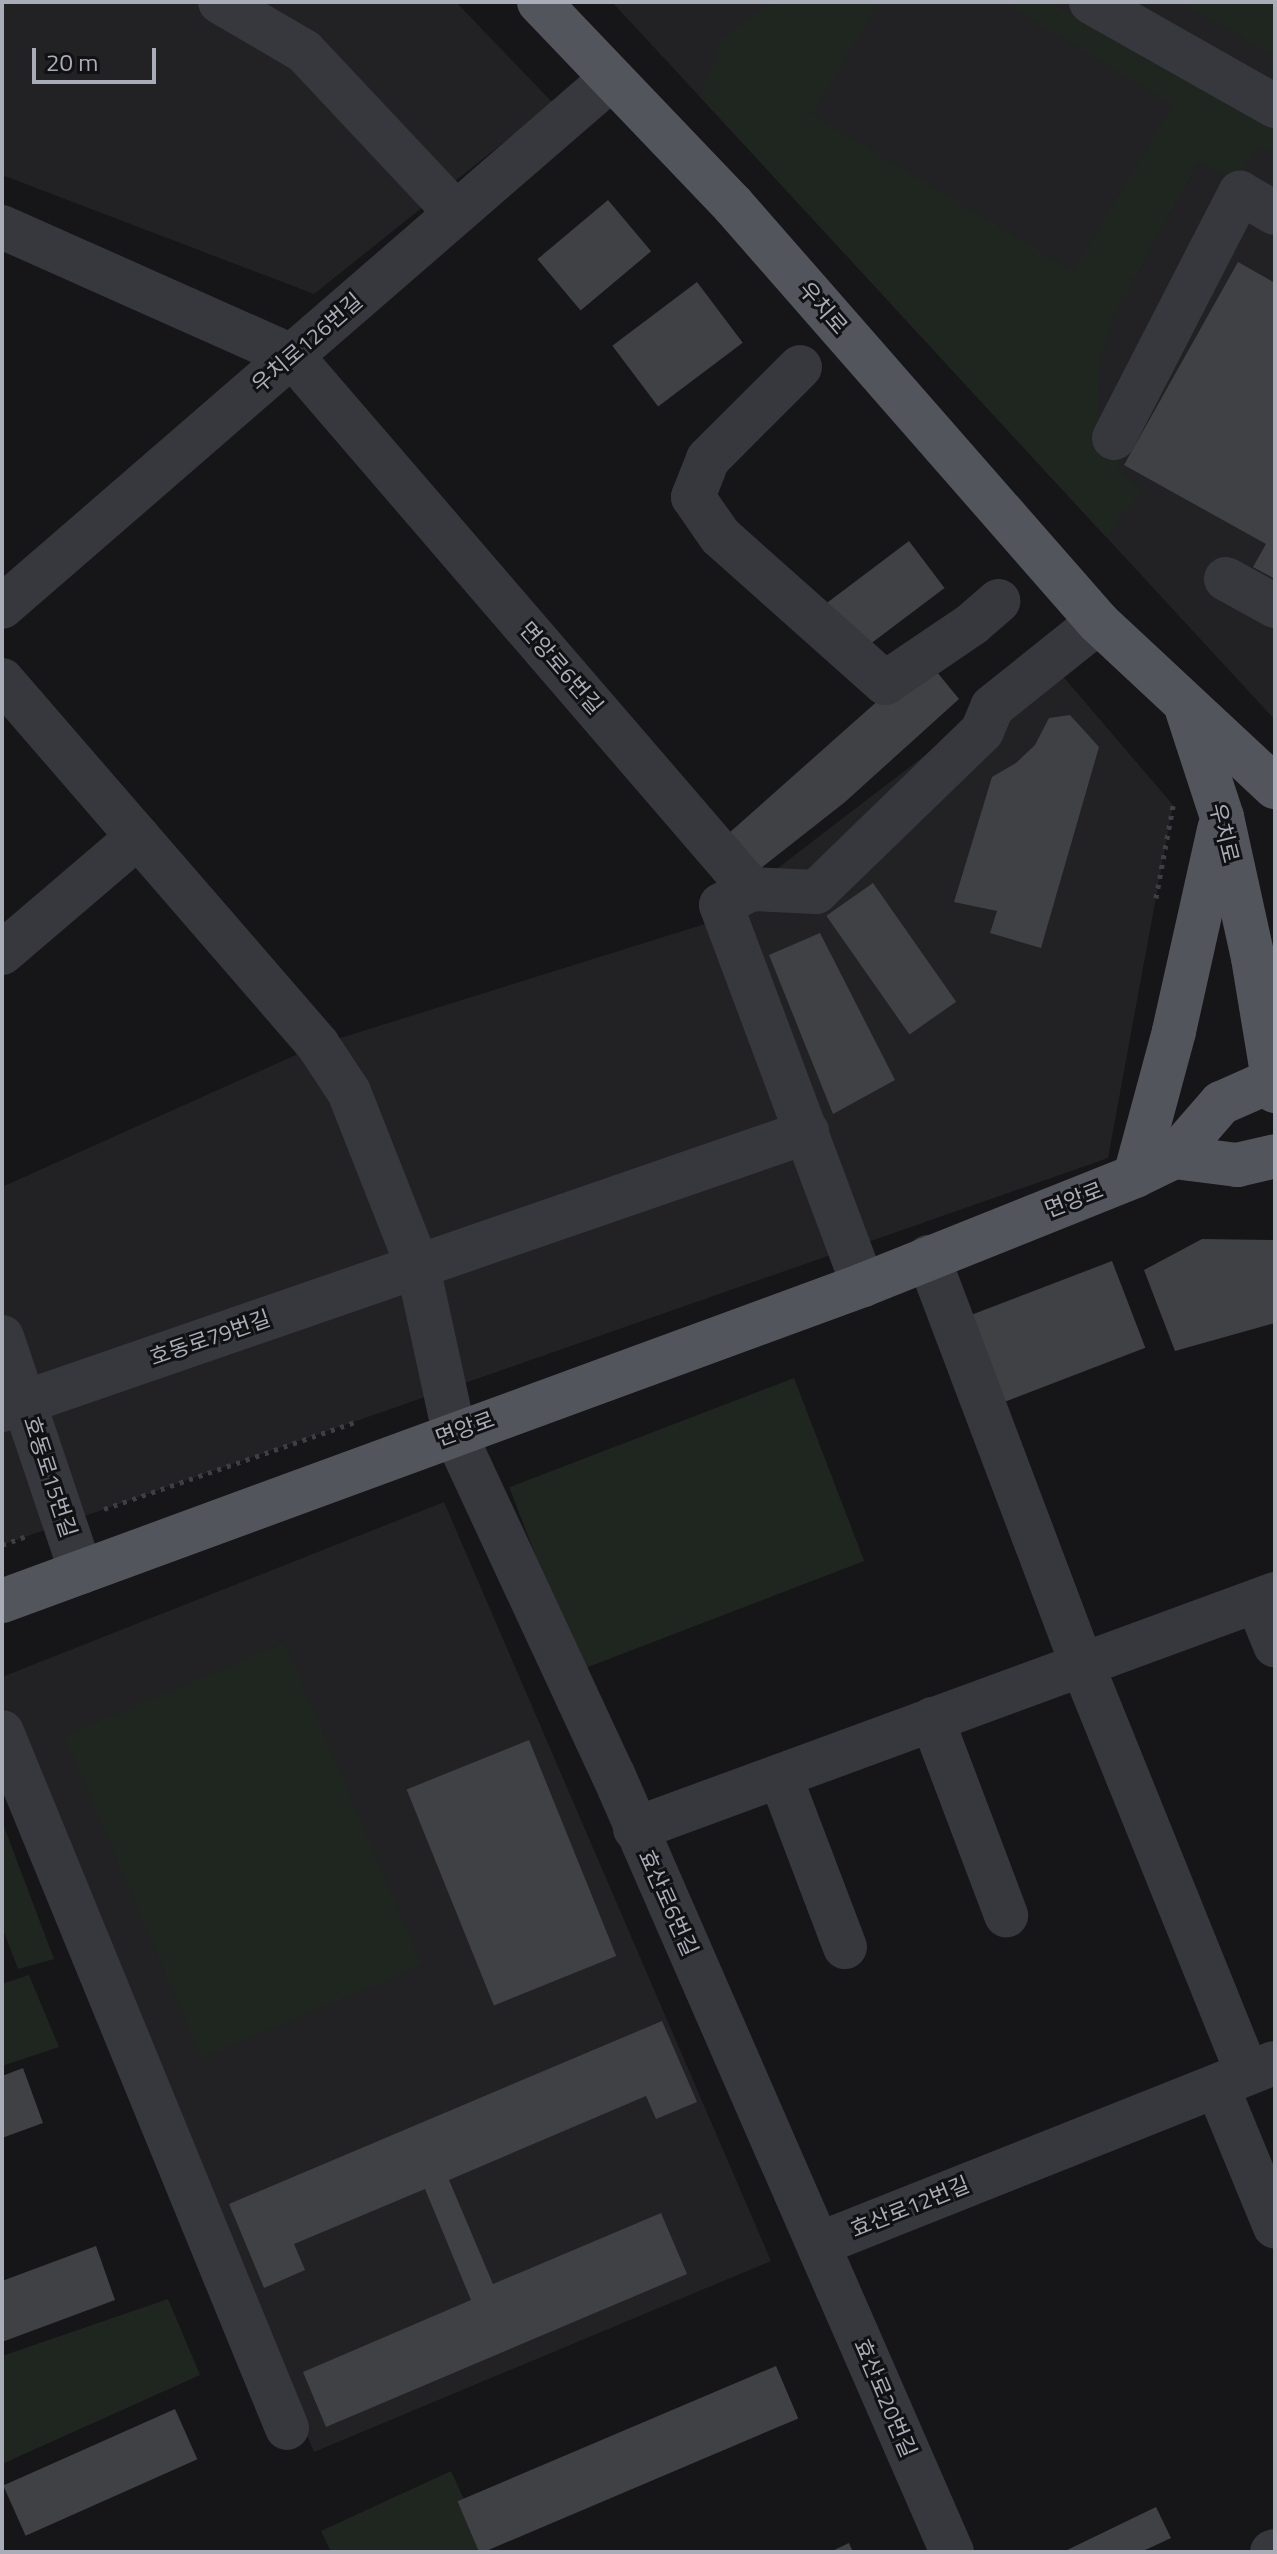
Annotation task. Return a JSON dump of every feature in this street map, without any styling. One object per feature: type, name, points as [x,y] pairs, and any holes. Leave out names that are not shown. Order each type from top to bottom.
[{"type":"main road","name":"우치로","points":[[539,2],[733,205],[1098,622],[1186,708],[1222,817],[1253,958],[1274,1083]]},
{"type":"main road","points":[[1186,708],[1275,787]]},
{"type":"main road","points":[[1135,1176],[1174,1031],[1222,817]]},
{"type":"main road","name":"면앙로","points":[[2,1601],[454,1432],[863,1285],[1135,1176],[1174,1157],[1221,1103],[1274,1083]]},
{"type":"main road","points":[[1174,1157],[1237,1165],[1275,1156]]},
{"type":"lane","points":[[220,2],[304,51],[456,213]]},
{"type":"lane","points":[[1091,2],[1275,106]]},
{"type":"lane","name":"우치로126번길","points":[[2,607],[612,78]]},
{"type":"lane","points":[[1114,438],[1240,193],[1275,213]]},
{"type":"lane","name":"면앙로6번길","points":[[2,227],[292,356],[751,889]]},
{"type":"lane","points":[[800,367],[708,459],[693,497],[720,536],[885,683],[972,624],[998,601]]},
{"type":"lane","points":[[1226,579],[1275,606]]},
{"type":"lane","points":[[863,1285],[721,905],[751,889],[816,892],[982,731],[992,707],[1098,622]]},
{"type":"lane","points":[[2,680],[318,1045],[349,1092],[418,1267],[454,1432],[635,1829]]},
{"type":"lane","points":[[2,953],[138,837]]},
{"type":"lane","name":"호동로79번길","points":[[14,1406],[807,1132]]},
{"type":"lane","points":[[928,1257],[1082,1664],[1246,2074],[1275,2227]]},
{"type":"lane","name":"호동로15번길","points":[[2,1337],[14,1406],[65,1523],[81,1572]]},
{"type":"lane","name":"효산로6번길","points":[[819,2244],[635,1829],[1266,1597],[1275,1645]]},
{"type":"lane","points":[[932,1719],[1006,1915]]},
{"type":"lane","points":[[2,1732],[287,2428]]},
{"type":"lane","points":[[780,1776],[845,1947]]},
{"type":"lane","name":"효산로12번길","points":[[819,2244],[1246,2074]]},
{"type":"lane","name":"효산로20번길","points":[[819,2244],[952,2552]]},
{"type":"path","points":[[1153,913],[1173,805]]},
{"type":"path","points":[[2,1545],[357,1421]]},
{"type":"shaded area","points":[[2,2],[456,2],[553,103],[314,294],[2,175]]},
{"type":"shaded area","points":[[612,2],[1275,2],[1275,720],[765,167]]},
{"type":"shaded area","points":[[780,2],[880,2],[812,114],[1073,271],[1173,105],[1003,2],[1048,2],[1275,127],[1275,154],[1259,146],[1235,182],[1198,162],[1114,316],[1099,366],[1098,412],[1120,471],[1142,491],[1106,537],[700,97],[722,39],[758,11]]},
{"type":"shaded area","points":[[1180,2],[1218,2],[1225,6],[1228,2],[1275,2],[1275,57]]},
{"type":"shaded area","points":[[1049,660],[1173,805],[1108,1158],[2,1545],[2,1187],[318,1045],[705,924]]},
{"type":"shaded area","points":[[794,1378],[864,1561],[579,1670],[509,1487]]},
{"type":"shaded area","points":[[444,1502],[771,2261],[314,2452],[60,1855],[2,1703],[2,1677]]},
{"type":"shaded area","points":[[285,1642],[422,1965],[201,2059],[64,1736]]},
{"type":"shaded area","points":[[2,1821],[54,1959],[18,1969],[2,1927]]},
{"type":"shaded area","points":[[29,1975],[59,2047],[2,2066],[2,1984]]},
{"type":"shaded area","points":[[168,2299],[200,2375],[2,2464],[2,2356]]},
{"type":"shaded area","points":[[451,2471],[488,2552],[331,2552],[321,2531]]},
{"type":"building","points":[[608,200],[651,251],[581,310],[538,259]]},
{"type":"building","points":[[1238,262],[1275,283],[1275,579],[1253,567],[1266,544],[1124,465]]},
{"type":"building","points":[[697,282],[743,343],[658,406],[612,346]]},
{"type":"building","points":[[909,541],[945,588],[861,651],[825,604]]},
{"type":"building","points":[[932,666],[959,699],[845,802],[761,868],[729,833],[890,690]]},
{"type":"building","points":[[1070,715],[1099,747],[1041,948],[990,933],[997,911],[954,902],[992,777],[1016,763],[1035,745],[1049,718]]},
{"type":"building","points":[[873,883],[956,1002],[909,1034],[826,916]]},
{"type":"building","points":[[820,933],[895,1080],[833,1114],[769,955]]},
{"type":"building","points":[[1202,1239],[1275,1240],[1275,1323],[1175,1351],[1144,1270]]},
{"type":"building","points":[[1112,1261],[1145,1348],[1004,1402],[971,1315]]},
{"type":"building","points":[[529,1740],[616,1956],[494,2005],[407,1789]]},
{"type":"building","points":[[662,2021],[697,2102],[656,2119],[646,2096],[449,2180],[493,2284],[661,2213],[687,2274],[326,2427],[303,2372],[471,2300],[425,2189],[294,2244],[305,2270],[264,2288],[229,2204]]},
{"type":"building","points":[[23,2068],[43,2123],[2,2138],[2,2076]]},
{"type":"building","points":[[96,2246],[115,2300],[2,2342],[2,2281]]},
{"type":"building","points":[[776,2366],[798,2418],[484,2552],[479,2552],[458,2501]]},
{"type":"building","points":[[175,2409],[197,2459],[26,2536],[3,2485]]},
{"type":"building","points":[[1156,2507],[1171,2538],[1141,2552],[1063,2552]]},
{"type":"building","points":[[849,2543],[853,2552],[830,2552]]}]
